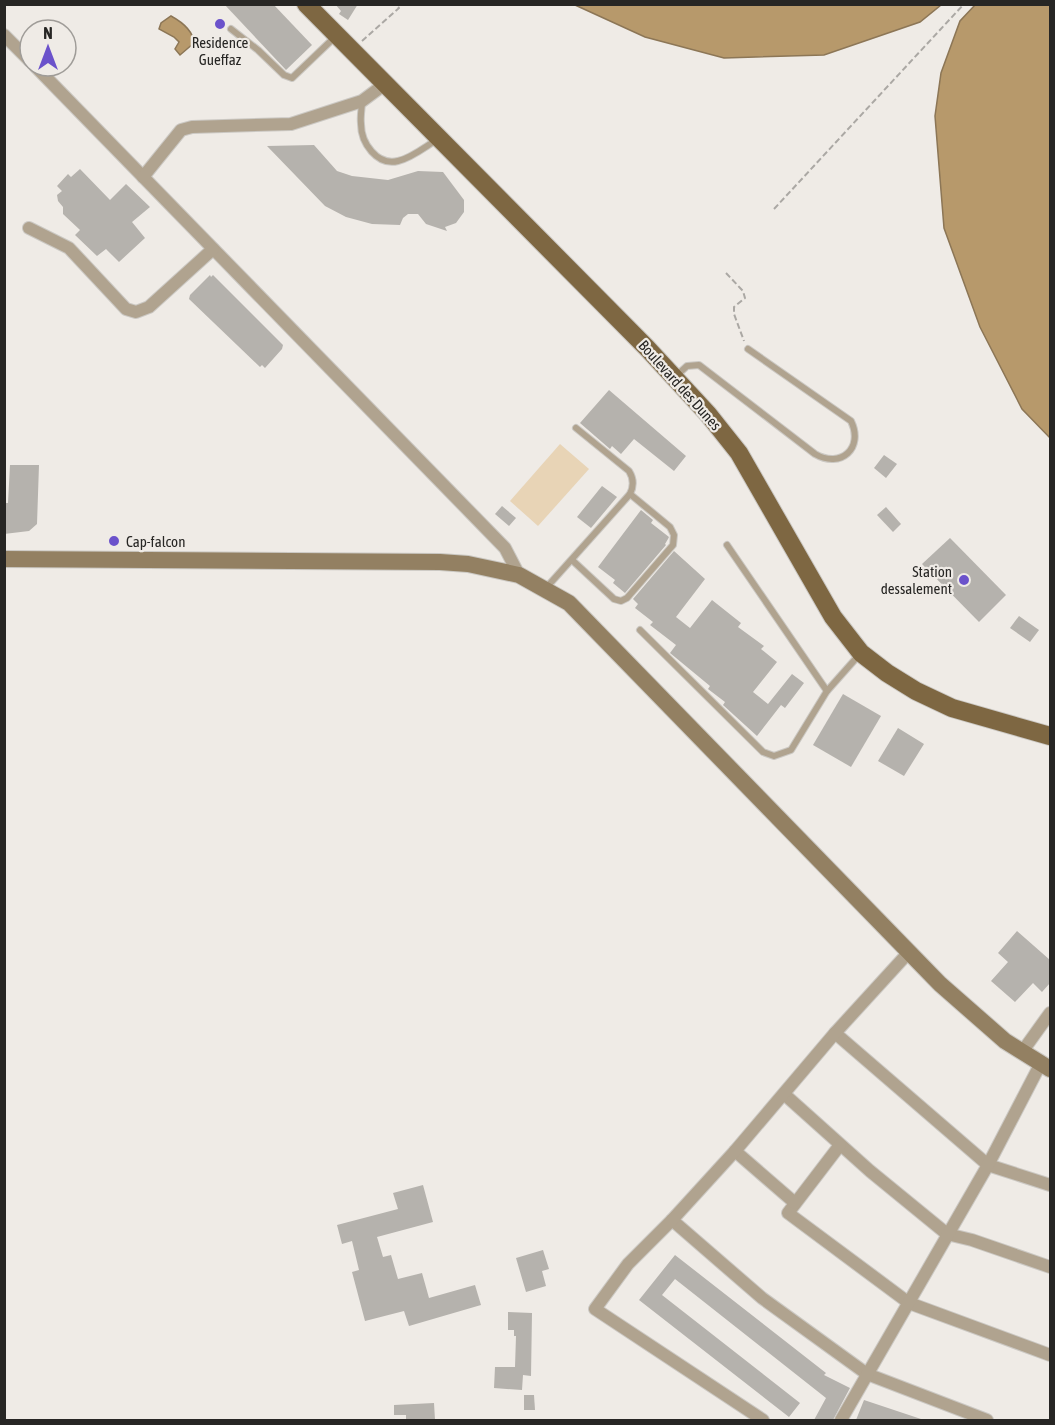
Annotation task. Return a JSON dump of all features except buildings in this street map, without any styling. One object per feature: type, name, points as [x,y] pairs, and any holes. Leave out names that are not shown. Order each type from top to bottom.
[{"type":"main road","name":"Boulevard des Dunes","points":[[306,4],[708,414],[739,453],[828,608],[861,652],[916,692],[952,708],[1050,736]]},
{"type":"main road","points":[[4,559],[440,562],[468,564],[519,575],[546,588],[569,603],[590,622],[940,984],[1005,1041],[1046,1066]]},
{"type":"street","points":[[4,35],[18,49]]},
{"type":"street","points":[[46,78],[504,548],[519,575]]},
{"type":"street","points":[[143,177],[181,130],[192,127],[291,124],[362,101],[385,84]]},
{"type":"street","points":[[29,228],[69,248],[126,309],[136,312],[149,308],[213,249]]},
{"type":"street","points":[[763,1420],[595,1309],[628,1264],[735,1151],[835,1033],[909,952]]},
{"type":"street","points":[[1022,1052],[1050,1013]]},
{"type":"street","points":[[835,1033],[988,1165],[1050,1185]]},
{"type":"street","points":[[841,1420],[1046,1066]]},
{"type":"street","points":[[784,1094],[947,1234],[972,1239],[1050,1267]]},
{"type":"street","points":[[840,1144],[788,1213],[909,1303],[1050,1355]]},
{"type":"street","points":[[735,1151],[795,1203]]},
{"type":"street","points":[[672,1220],[762,1298],[867,1374],[987,1420]]},
{"type":"lane","points":[[231,29],[258,50],[284,75],[292,78],[336,35]]},
{"type":"lane","points":[[362,101],[360,126],[366,143],[376,157],[386,163],[400,161],[439,138]]},
{"type":"lane","points":[[674,377],[687,366],[699,365],[823,459],[832,460],[848,453],[856,438],[851,421],[748,349]]},
{"type":"lane","points":[[546,588],[630,494],[633,483],[629,471],[576,428]]},
{"type":"lane","points":[[572,560],[614,599],[621,601],[627,598],[673,544],[674,535],[670,527],[630,494]]},
{"type":"lane","points":[[727,545],[827,691]]},
{"type":"lane","points":[[640,630],[755,745],[768,755],[780,755],[791,750],[827,691],[861,652]]},
{"type":"path","points":[[359,42],[399,8],[396,4]]},
{"type":"path","points":[[774,209],[964,4]]},
{"type":"path","points":[[726,273],[743,291],[745,298],[734,307],[734,314],[748,349]]},
{"type":"shaded area","points":[[575,5],[941,5],[920,22],[824,55],[724,58],[645,37]]},
{"type":"shaded area","points":[[975,5],[1050,5],[1050,438],[1022,409],[980,327],[944,228],[935,116],[941,73],[960,21]]},
{"type":"shaded area","points":[[171,16],[186,27],[193,38],[194,43],[180,55],[175,49],[179,42],[159,29],[161,23]]},
{"type":"shaded area","points":[[560,444],[589,469],[538,526],[510,501]]},
{"type":"place","name":"Residence Gueffaz","points":[[220,24]]},
{"type":"place","name":"Cap-falcon","points":[[114,541]]},
{"type":"place","name":"Station dessalement","points":[[964,580]]}]
